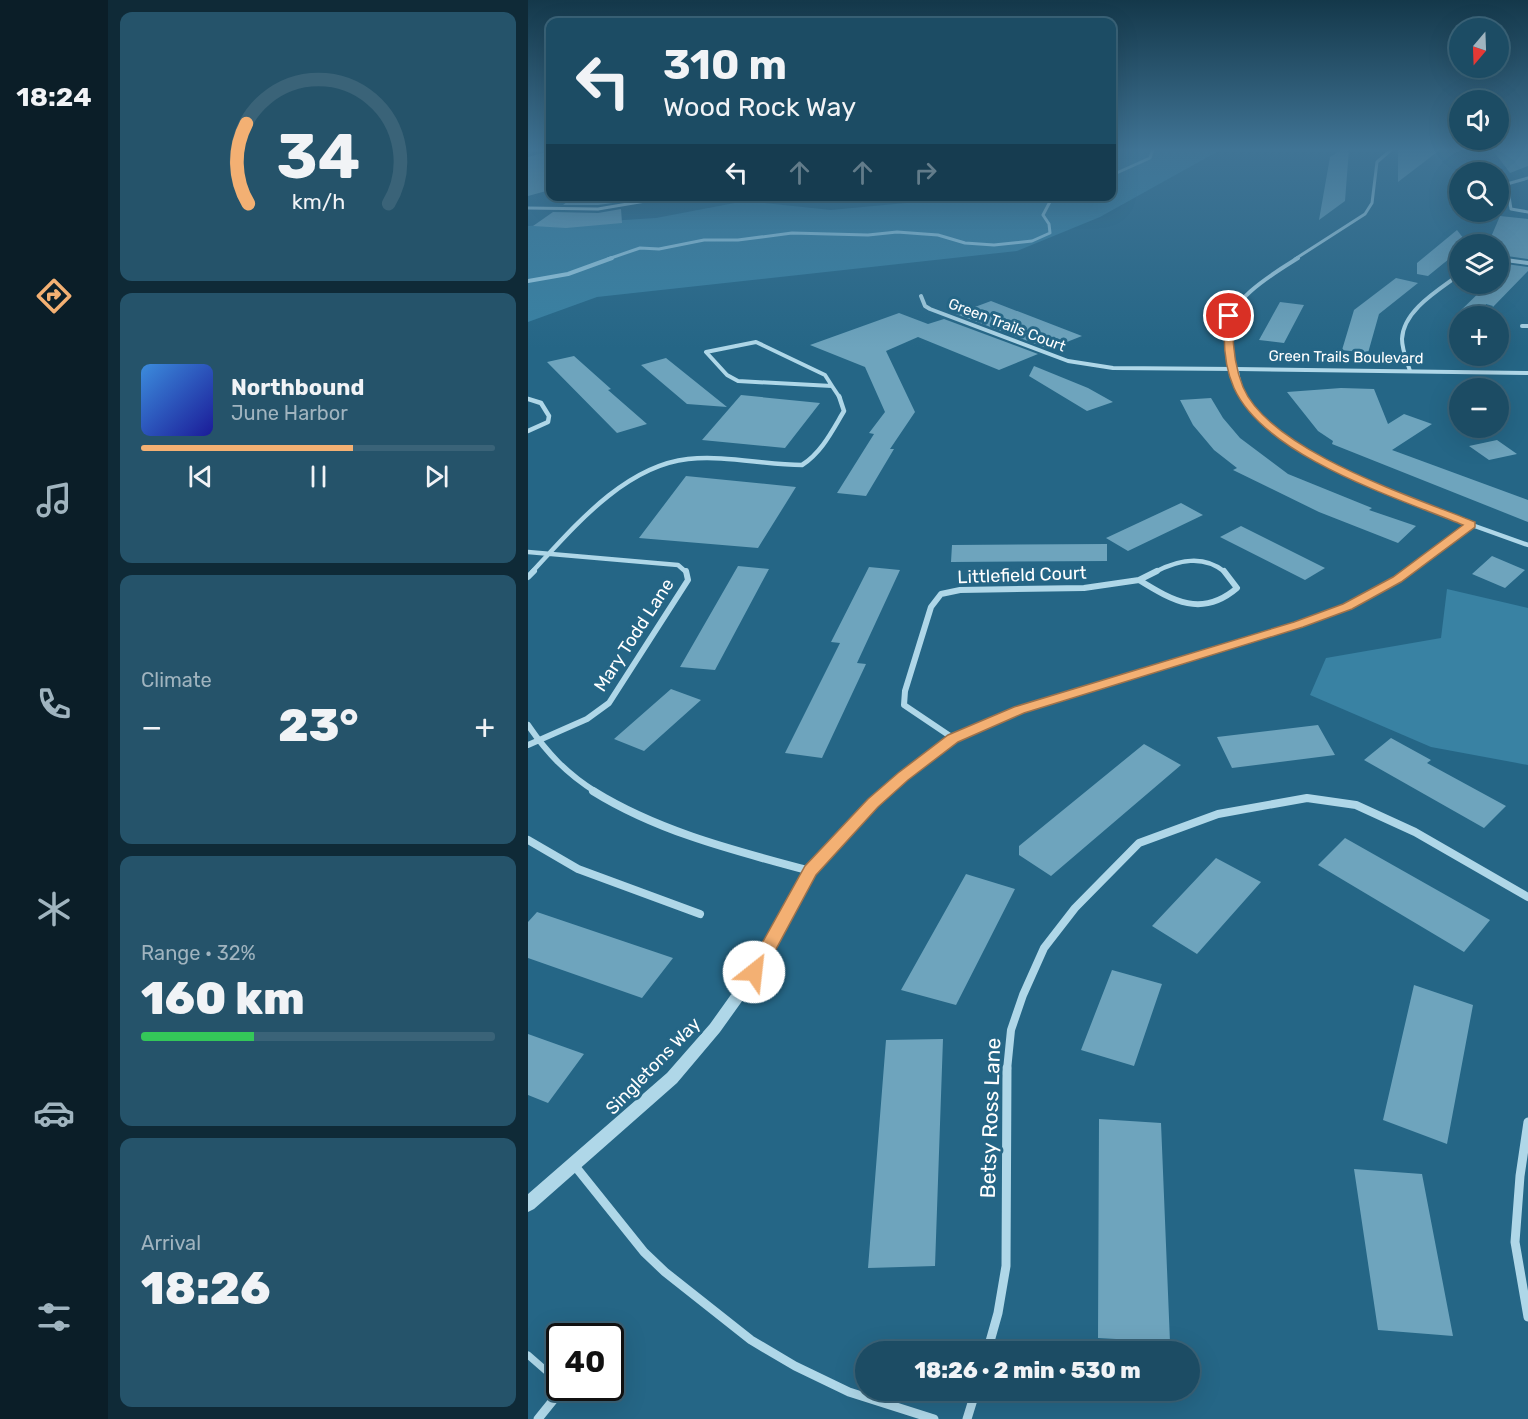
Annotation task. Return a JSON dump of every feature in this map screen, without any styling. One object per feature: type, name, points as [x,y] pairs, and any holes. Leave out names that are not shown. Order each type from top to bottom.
[{"type":"street","points":[[1363,215],[1256,286],[1236,304],[1229,316],[1226,330],[1239,388],[1250,406],[1290,442],[1332,467],[1472,525],[1528,545]]},
{"type":"street","points":[[1509,260],[1528,263]]},
{"type":"street","points":[[1410,371],[1402,338],[1407,322],[1421,305],[1449,283]]},
{"type":"street","name":"Green Trails Court","points":[[921,296],[924,306],[930,309],[1068,361],[1113,368],[1235,369]]},
{"type":"street","points":[[1522,326],[1528,326]]},
{"type":"street","points":[[528,577],[593,510],[648,468],[665,462],[689,458],[802,465],[813,458],[827,440],[844,411],[842,400],[833,386],[825,375],[756,342],[706,352],[727,375],[738,381],[833,386]]},
{"type":"street","name":"Green Trails Boulevard","points":[[1235,369],[1528,373]]},
{"type":"street","points":[[528,399],[541,403],[549,416],[548,422],[528,430]]},
{"type":"street","name":"Singletons Way","points":[[528,1204],[651,1099],[715,1028],[754,972],[810,871],[873,803],[903,776],[953,738],[1019,710],[1299,624],[1348,606],[1397,580],[1472,525]]},
{"type":"street","points":[[528,552],[549,554]]},
{"type":"street","name":"Mary Todd Lane","points":[[537,741],[587,719],[609,703],[688,580],[686,570],[678,565],[549,554]]},
{"type":"street","name":"Littlefield Court","points":[[953,738],[904,705],[905,691],[931,608],[941,594],[960,590],[1096,587],[1129,584],[1137,579],[1163,566],[1180,561],[1200,560],[1232,576],[1237,588],[1229,597],[1208,604],[1181,603],[1137,579]]},
{"type":"street","points":[[528,725],[537,741],[570,772],[612,804],[705,843],[810,871]]},
{"type":"street","points":[[528,746],[537,741]]},
{"type":"street","name":"Betsy Ross Lane","points":[[990,1341],[998,1313],[1006,1266],[1007,1062],[1011,1030],[1023,995],[1044,948],[1075,908],[1139,843],[1218,814],[1307,798],[1356,805],[1415,832],[1528,897]]},
{"type":"street","points":[[528,840],[578,869],[700,914]]},
{"type":"street","points":[[1528,1122],[1520,1176],[1515,1242],[1528,1317]]},
{"type":"street","points":[[575,1166],[658,1265],[751,1340],[795,1366],[849,1392],[934,1419]]},
{"type":"street","points":[[538,1419],[553,1401]]},
{"type":"street","points":[[967,1419],[973,1401]]},
{"type":"lane","points":[[528,1355],[546,1371]]},
{"type":"shaded area","points":[[671,215],[1103,215],[1017,251],[597,297],[528,322],[528,226]]},
{"type":"shaded area","points":[[1447,589],[1528,608],[1528,765],[1431,747],[1310,695],[1326,658],[1441,638]]},
{"type":"building","points":[[548,215],[621,215],[622,223],[566,228],[533,226]]},
{"type":"building","points":[[1509,217],[1528,219],[1528,259],[1509,256],[1509,234],[1492,234],[1497,222],[1509,222]]},
{"type":"building","points":[[1449,237],[1449,259],[1428,276],[1417,274],[1417,263]]},
{"type":"building","points":[[1509,264],[1528,267],[1528,271],[1509,291]]},
{"type":"building","points":[[1396,278],[1418,283],[1379,314],[1368,353],[1342,350],[1354,310]]},
{"type":"building","points":[[1478,294],[1506,294],[1494,306],[1486,304],[1486,306],[1465,306]]},
{"type":"building","points":[[991,301],[1082,336],[1049,349],[956,314]]},
{"type":"building","points":[[1280,302],[1304,305],[1284,343],[1259,340]]},
{"type":"building","points":[[899,313],[928,324],[944,319],[1038,354],[999,370],[918,337],[886,351],[915,412],[890,449],[894,449],[866,496],[837,493],[874,434],[869,433],[885,412],[865,367],[810,345]]},
{"type":"building","points":[[574,356],[647,424],[617,433],[547,362]]},
{"type":"building","points":[[666,358],[727,407],[687,404],[641,365]]},
{"type":"building","points":[[1034,366],[1088,388],[1113,402],[1087,411],[1029,376]]},
{"type":"building","points":[[1341,388],[1374,389],[1388,424],[1404,414],[1432,424],[1392,450],[1528,500],[1528,522],[1332,444],[1333,441],[1318,431],[1287,392]]},
{"type":"building","points":[[741,395],[820,403],[785,448],[702,440]]},
{"type":"building","points":[[1211,398],[1223,418],[1240,438],[1288,474],[1372,508],[1369,510],[1416,526],[1398,543],[1319,512],[1233,470],[1237,468],[1214,450],[1193,425],[1180,400]]},
{"type":"building","points":[[1497,440],[1517,454],[1489,460],[1469,446]]},
{"type":"building","points":[[686,476],[796,487],[758,548],[639,538]]},
{"type":"building","points":[[1181,503],[1203,515],[1128,551],[1106,538]]},
{"type":"building","points":[[1241,526],[1325,568],[1305,580],[1220,537]]},
{"type":"building","points":[[1107,544],[1107,561],[951,562],[952,545]]},
{"type":"building","points":[[1492,556],[1525,570],[1505,588],[1472,574]]},
{"type":"building","points":[[738,566],[769,569],[715,670],[680,667]]},
{"type":"building","points":[[869,567],[900,570],[857,663],[866,664],[822,758],[785,753],[840,643],[831,642]]},
{"type":"building","points":[[671,689],[701,700],[644,751],[614,739]]},
{"type":"building","points":[[1318,725],[1335,755],[1232,768],[1217,737]]},
{"type":"building","points":[[1391,738],[1431,760],[1427,763],[1506,806],[1484,828],[1364,760]]},
{"type":"building","points":[[1144,744],[1181,765],[1051,876],[1019,855],[1019,846]]},
{"type":"building","points":[[1345,838],[1490,920],[1464,952],[1318,865]]},
{"type":"building","points":[[1216,858],[1261,882],[1197,954],[1152,926]]},
{"type":"building","points":[[966,874],[1015,889],[956,1005],[901,990]]},
{"type":"building","points":[[537,912],[673,958],[642,998],[528,958],[528,922]]},
{"type":"building","points":[[1112,970],[1162,984],[1134,1066],[1081,1050]]},
{"type":"building","points":[[1414,985],[1473,1005],[1447,1144],[1383,1120]]},
{"type":"building","points":[[528,1034],[584,1054],[548,1103],[528,1095]]},
{"type":"building","points":[[943,1039],[935,1266],[868,1268],[886,1040]]},
{"type":"building","points":[[1099,1119],[1161,1123],[1170,1341],[1098,1338]]},
{"type":"building","points":[[1354,1169],[1422,1174],[1453,1336],[1378,1330]]},
{"type":"waterway","points":[[608,259],[640,248],[659,249],[704,240],[738,240],[792,233],[868,235],[897,232],[938,235],[965,243],[994,245],[1032,241],[1050,233],[1049,224],[1043,215]]},
{"type":"waterway","points":[[528,281],[568,274],[612,258]]},
{"type":"route","points":[[754,972],[810,871],[873,803],[903,776],[953,738],[1019,710],[1299,624],[1348,606],[1397,580],[1472,525],[1368,484],[1332,467],[1275,431],[1250,406],[1239,388],[1227,342],[1226,330],[1229,316]]}]
